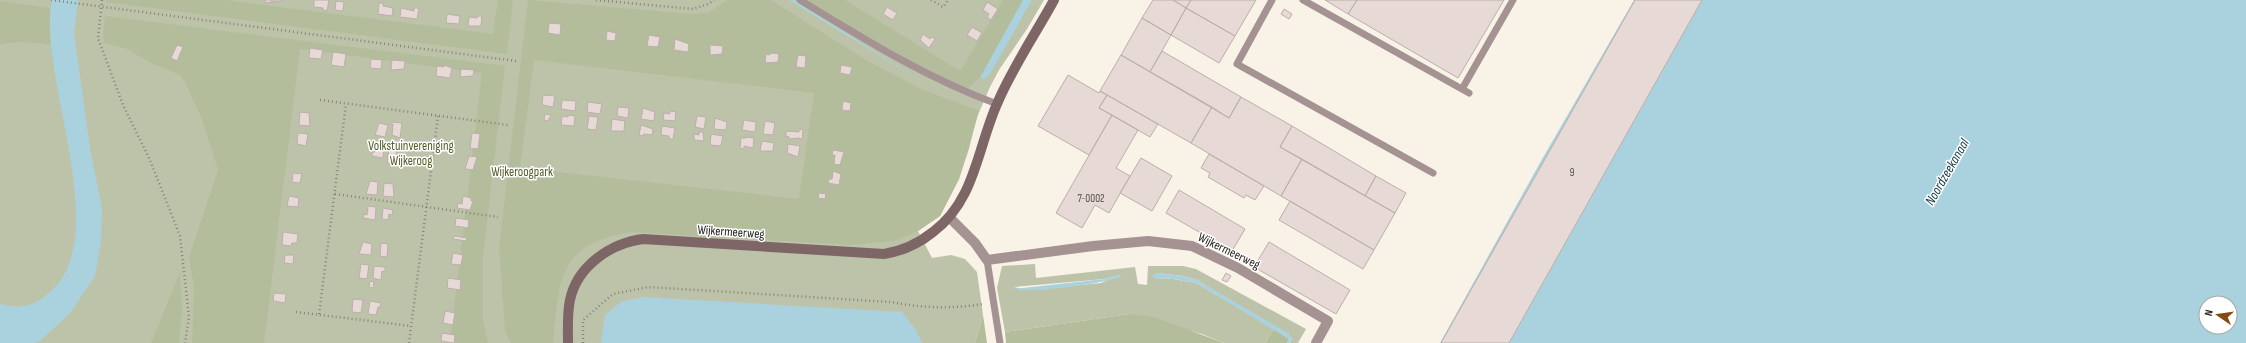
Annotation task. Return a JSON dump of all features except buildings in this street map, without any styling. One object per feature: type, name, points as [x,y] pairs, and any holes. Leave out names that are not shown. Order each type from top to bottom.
[{"type":"street","name":"Wijkermeerweg","points":[[568,343],[570,299],[578,280],[596,259],[610,249],[626,242],[643,239],[884,254],[896,252],[916,244],[950,218],[967,191],[997,104],[1054,0]]},
{"type":"street","points":[[950,218],[975,243],[987,260]]},
{"type":"street","name":"Wijkermeerweg","points":[[987,260],[1094,246],[1148,241],[1192,246],[1238,268],[1328,321],[1316,343]]},
{"type":"lane","points":[[800,0],[889,54],[944,83],[997,104]]},
{"type":"lane","points":[[1272,0],[1237,64],[1433,173]]},
{"type":"lane","points":[[1303,0],[1465,91],[1513,0]]},
{"type":"lane","points":[[987,260],[1000,343]]},
{"type":"path","points":[[52,0],[516,61]]},
{"type":"path","points":[[102,0],[98,38],[123,105],[150,160],[180,236],[189,316],[185,343]]},
{"type":"path","points":[[596,0],[693,9],[708,4],[714,0]]},
{"type":"path","points":[[931,0],[943,7],[948,0]]},
{"type":"path","points":[[320,100],[508,125]]},
{"type":"path","points":[[319,314],[346,104]]},
{"type":"path","points":[[409,343],[438,116]]},
{"type":"path","points":[[335,194],[498,217]]},
{"type":"path","points":[[583,343],[583,320],[613,294],[648,287],[891,302],[909,306],[962,308],[994,302]]},
{"type":"path","points":[[296,312],[411,326]]},
{"type":"green space","name":"Wijkeroogpark","points":[[0,0],[1044,0],[1027,29],[999,70],[990,87],[977,117],[969,149],[959,179],[940,216],[918,231],[932,258],[951,255],[965,259],[977,272],[983,315],[975,343],[0,343]]},
{"type":"green space","points":[[107,0],[225,0],[493,34],[498,0],[513,0],[507,54],[106,2]]},
{"type":"green space","points":[[528,0],[692,14],[708,13],[727,0],[771,0],[866,60],[921,89],[979,111],[959,179],[940,216],[918,231],[894,241],[849,245],[632,232],[608,237],[589,245],[576,255],[567,268],[561,283],[557,300],[553,343],[511,343],[505,331],[499,249]],"holes":[[[534,60],[814,93],[799,199],[520,168]]]},
{"type":"green space","points":[[806,0],[845,0],[960,71],[1003,0],[1023,0],[981,76],[968,88],[928,72],[901,58]]},
{"type":"green space","points":[[0,1],[50,8],[51,44],[21,42],[0,44]]},
{"type":"green space","points":[[105,16],[505,66],[483,256],[483,318],[488,343],[450,343],[482,73],[300,49],[264,343],[192,343],[194,287],[189,257],[218,170],[202,119],[184,80],[180,75],[153,64],[125,48],[104,43],[103,34]]},
{"type":"green space","points":[[1035,264],[1036,278],[1135,267],[1138,284],[1147,285],[1148,266],[1183,266],[1196,269],[1306,329],[1298,343],[1290,343],[1292,338],[1197,280],[1183,276],[1156,273],[1154,278],[1173,279],[1196,283],[1274,329],[1265,343],[1224,343],[1202,334],[1129,314],[1005,332],[997,288],[1002,266]],"holes":[[[1120,275],[1101,283],[1026,290],[1014,287],[1104,279]]]},
{"type":"green space","points":[[180,272],[182,308],[179,343],[151,343]]},
{"type":"green space","points":[[1129,314],[1154,317],[1224,343],[1006,343],[1005,332]]},
{"type":"green space","points":[[983,315],[987,343],[975,343]]},
{"type":"green space","points":[[1274,329],[1289,339],[1287,343],[1265,343]]},
{"type":"water","points":[[52,0],[78,0],[74,33],[90,148],[102,209],[101,242],[95,276],[70,313],[41,340],[35,343],[0,343],[0,304],[24,306],[34,303],[45,296],[66,271],[75,238],[76,199],[50,33]]},
{"type":"water","points":[[789,0],[794,0],[929,86]]},
{"type":"water","points":[[1023,0],[1032,0],[991,72],[986,78],[982,79],[981,76]]},
{"type":"water","name":"Noordzeekanaal","points":[[1634,0],[2246,0],[2246,343],[1440,343],[1541,161]]},
{"type":"water","points":[[1156,273],[1183,276],[1197,280],[1288,333],[1292,338],[1290,343],[1287,343],[1289,339],[1196,283],[1173,279],[1154,278],[1152,276]]},
{"type":"water","points":[[1120,275],[1122,276],[1115,279],[1085,285],[1032,290],[1013,289],[1104,279]]},
{"type":"water","points":[[642,297],[902,312],[916,330],[922,343],[601,343],[605,315],[621,302]]},
{"type":"park label","name":"Volkstuinvereniging Wijkeroog","points":[[411,154]]}]
